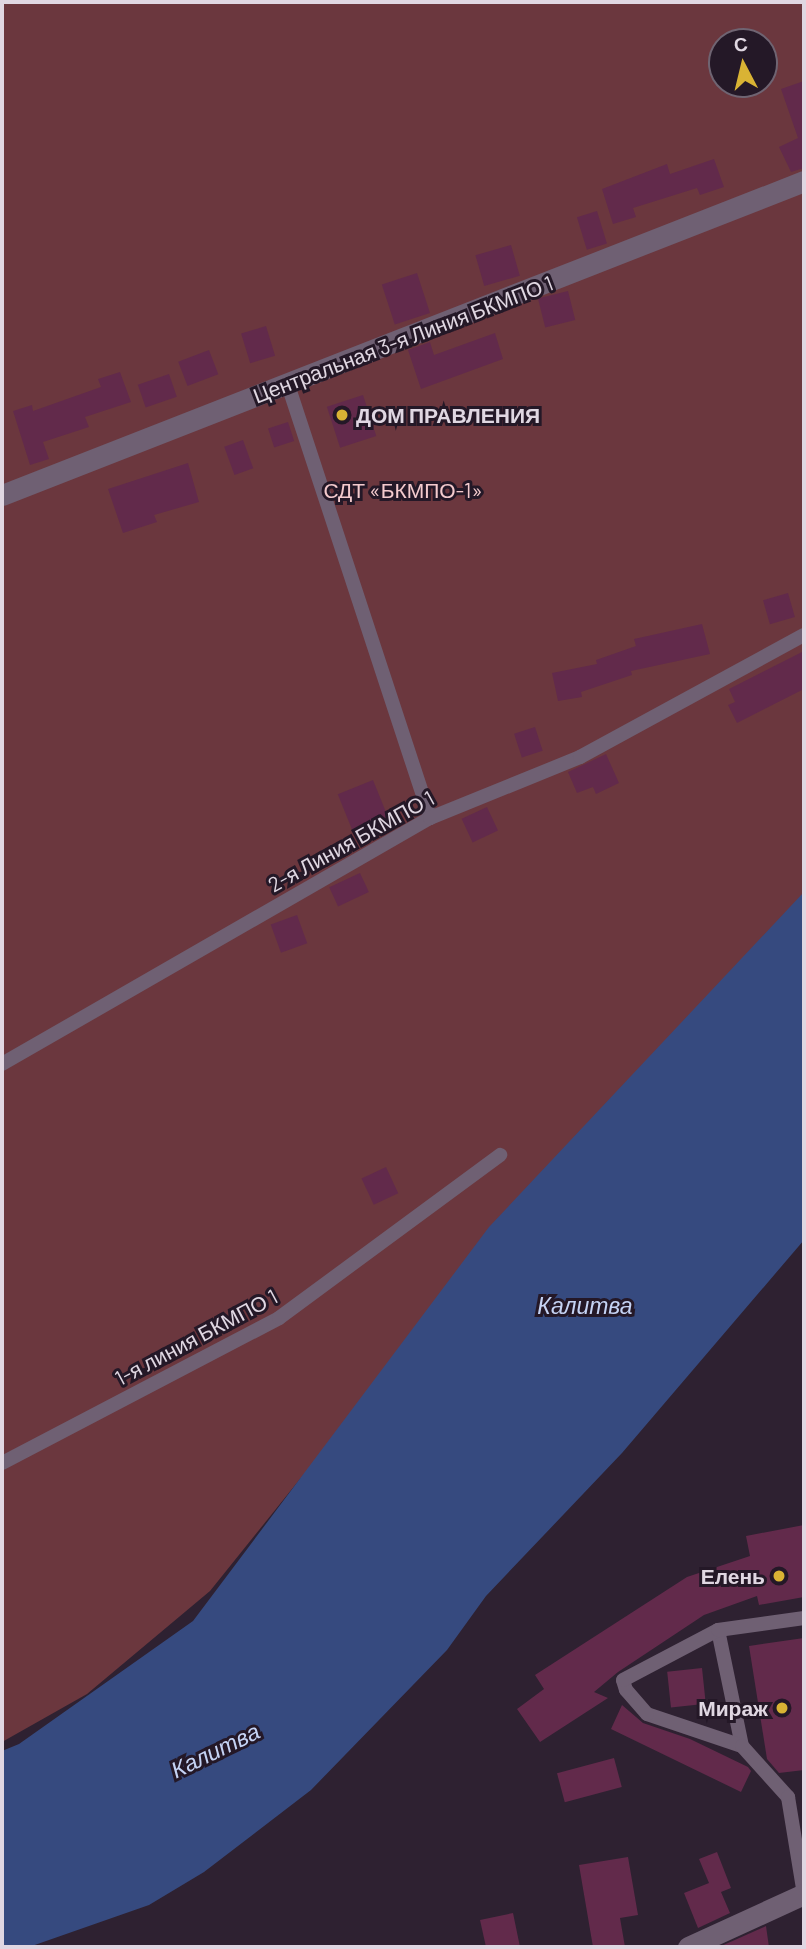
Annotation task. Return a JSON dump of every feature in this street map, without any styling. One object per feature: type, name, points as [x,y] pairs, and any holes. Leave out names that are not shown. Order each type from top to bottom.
[{"type":"street","name":"Центральная 3-я Линия БКМПО 1","points":[[2,495],[804,181]]},
{"type":"street","points":[[688,1947],[804,1894]]},
{"type":"lane","points":[[288,385],[430,818]]},
{"type":"lane","name":"2-я Линия БКМПО 1","points":[[2,1064],[430,818],[580,757],[804,635]]},
{"type":"lane","name":"1-я линия БКМПО 1","points":[[2,1463],[279,1318],[500,1155]]},
{"type":"lane","points":[[804,1618],[718,1630],[623,1680],[626,1690],[647,1714],[742,1746],[788,1797],[804,1894]]},
{"type":"lane","points":[[718,1630],[742,1746]]},
{"type":"green space","name":"СДТ «БКМПО-1»","points":[[2,2],[804,2],[804,895],[300,1479],[210,1591],[87,1694],[2,1742]]},
{"type":"water","name":"Калитва","points":[[804,892],[804,1240],[622,1453],[486,1596],[447,1650],[311,1790],[204,1872],[149,1905],[29,1947],[2,1947],[2,1751],[19,1744],[193,1621],[489,1227]]},
{"type":"building","points":[[804,81],[804,168],[791,172],[779,147],[798,138],[781,89]]},
{"type":"building","points":[[714,159],[724,187],[700,195],[697,188],[633,208],[636,217],[613,224],[602,189],[667,164],[670,174]]},
{"type":"building","points":[[597,211],[607,244],[587,250],[577,217]]},
{"type":"building","points":[[511,245],[520,276],[484,286],[475,255]]},
{"type":"building","points":[[417,273],[430,313],[395,324],[382,284]]},
{"type":"building","points":[[568,291],[575,320],[545,328],[538,298]]},
{"type":"building","points":[[266,326],[275,356],[250,363],[241,334]]},
{"type":"building","points":[[495,333],[503,359],[421,389],[408,350],[430,342],[434,355]]},
{"type":"building","points":[[209,350],[218,374],[188,386],[178,362]]},
{"type":"building","points":[[120,372],[131,402],[85,417],[89,427],[43,442],[49,459],[30,465],[13,411],[32,405],[33,411],[101,387],[98,379]]},
{"type":"building","points":[[169,374],[177,397],[146,407],[138,385]]},
{"type":"building","points":[[363,395],[376,436],[340,448],[327,407]]},
{"type":"building","points":[[288,422],[294,441],[274,448],[268,428]]},
{"type":"building","points":[[243,440],[253,468],[234,475],[224,447]]},
{"type":"building","points":[[188,463],[199,502],[154,515],[157,522],[123,533],[108,489]]},
{"type":"building","points":[[788,593],[795,617],[770,624],[763,600]]},
{"type":"building","points":[[702,624],[710,654],[631,671],[632,675],[581,692],[582,697],[558,701],[552,673],[597,664],[596,660],[636,646],[634,639]]},
{"type":"building","points":[[804,651],[804,689],[737,723],[728,705],[735,702],[729,689]]},
{"type":"building","points":[[535,727],[543,751],[522,758],[514,734]]},
{"type":"building","points":[[606,754],[619,783],[596,794],[593,787],[577,793],[568,772]]},
{"type":"building","points":[[373,780],[388,818],[353,832],[338,794]]},
{"type":"building","points":[[487,807],[498,831],[473,842],[462,819]]},
{"type":"building","points":[[360,873],[369,892],[338,906],[329,887]]},
{"type":"building","points":[[297,915],[307,943],[281,953],[271,925]]},
{"type":"building","points":[[386,1167],[398,1193],[374,1205],[362,1178]]},
{"type":"building","points":[[804,1525],[804,1597],[759,1605],[757,1596],[704,1615],[618,1672],[594,1692],[608,1698],[540,1742],[517,1709],[544,1689],[535,1675],[687,1577],[750,1556],[746,1536]]},
{"type":"building","name":"Мираж","points":[[804,1638],[804,1770],[779,1773],[767,1759],[749,1646]]},
{"type":"building","points":[[702,1668],[706,1704],[671,1707],[667,1672]]},
{"type":"building","points":[[622,1705],[643,1723],[690,1739],[748,1767],[751,1771],[741,1792],[611,1729]]},
{"type":"building","points":[[614,1758],[622,1787],[565,1802],[557,1773]]},
{"type":"building","points":[[717,1852],[731,1888],[721,1892],[730,1913],[698,1928],[684,1893],[709,1883],[699,1859]]},
{"type":"building","points":[[628,1857],[638,1915],[620,1918],[625,1947],[593,1947],[579,1865]]},
{"type":"building","points":[[513,1913],[520,1947],[486,1947],[480,1920]]},
{"type":"building","points":[[766,1926],[769,1947],[719,1947],[764,1927]]},
{"type":"place","name":"ДОМ ПРАВЛЕНИЯ","points":[[342,415]]},
{"type":"place","name":"Елень","points":[[779,1576]]},
{"type":"place","name":"Мираж","points":[[782,1708]]}]
